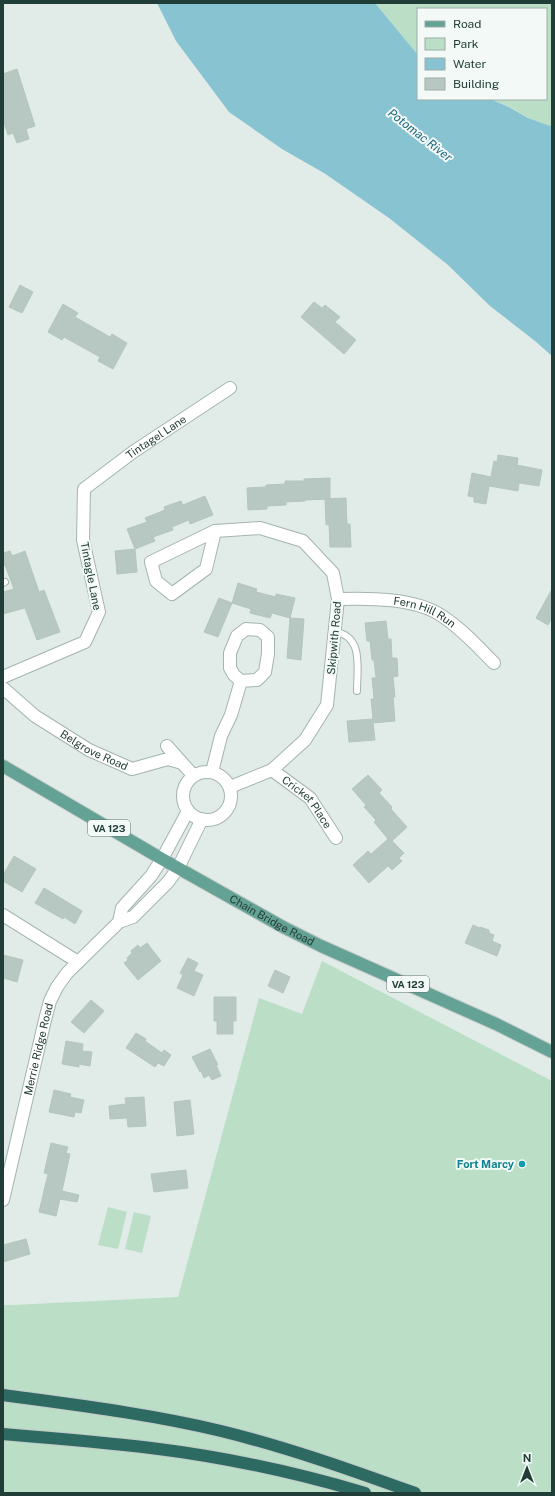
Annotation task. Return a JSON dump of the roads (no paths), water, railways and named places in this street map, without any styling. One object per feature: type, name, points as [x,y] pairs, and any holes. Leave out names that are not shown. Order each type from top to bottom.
[{"type":"highway","points":[[3,1395],[133,1414],[221,1431],[267,1443],[342,1466],[415,1493]]},
{"type":"highway","points":[[3,1434],[151,1448],[245,1462],[294,1473],[366,1493]]},
{"type":"main road","name":"Chain Bridge Road","points":[[3,766],[162,859],[301,936],[496,1024],[552,1052]]},
{"type":"street","name":"Tintagel Lane","points":[[84,489],[133,452],[230,388]]},
{"type":"street","name":"Tintagle Lane","points":[[3,677],[85,642],[99,612],[83,540],[84,489]]},
{"type":"street","name":"Skipwith Road","points":[[215,531],[206,569],[172,594],[156,581],[150,562],[215,531],[260,528],[303,541],[333,572],[338,599],[327,705],[305,740],[272,770],[230,787]]},
{"type":"street","name":"Fern Hill Run","points":[[338,599],[366,598],[406,603],[426,608],[442,616],[473,642],[494,663]]},
{"type":"street","points":[[212,772],[221,736],[231,715],[241,681]]},
{"type":"street","name":"Belgrove Road","points":[[3,688],[35,716],[89,750],[132,769],[168,759],[182,764]]},
{"type":"street","points":[[167,746],[193,776]]},
{"type":"street","name":"Cricket Place","points":[[272,770],[310,798],[336,838]]},
{"type":"street","points":[[200,772],[212,772],[221,776],[227,781],[230,787],[231,799],[226,811],[220,816],[212,819],[202,819],[192,815],[188,811],[183,800],[184,788],[193,776],[200,772]]},
{"type":"street","name":"Merrie Ridge Road","points":[[119,922],[122,908],[151,876],[188,811]]},
{"type":"street","name":"Merrie Ridge Road","points":[[3,1200],[50,1001],[57,987],[67,973],[119,922],[133,917],[168,882],[178,868],[202,819]]},
{"type":"street","points":[[3,915],[78,962]]},
{"type":"lane","points":[[335,632],[343,633],[351,639],[354,646],[357,659],[357,691]]},
{"type":"water","name":"Potomac River","points":[[157,3],[375,3],[417,54],[417,100],[492,100],[509,107],[528,118],[552,126],[552,356],[490,306],[448,265],[389,218],[324,173],[282,149],[229,112],[176,41]]},
{"type":"place","name":"Fort Marcy","points":[[522,1164]]}]
